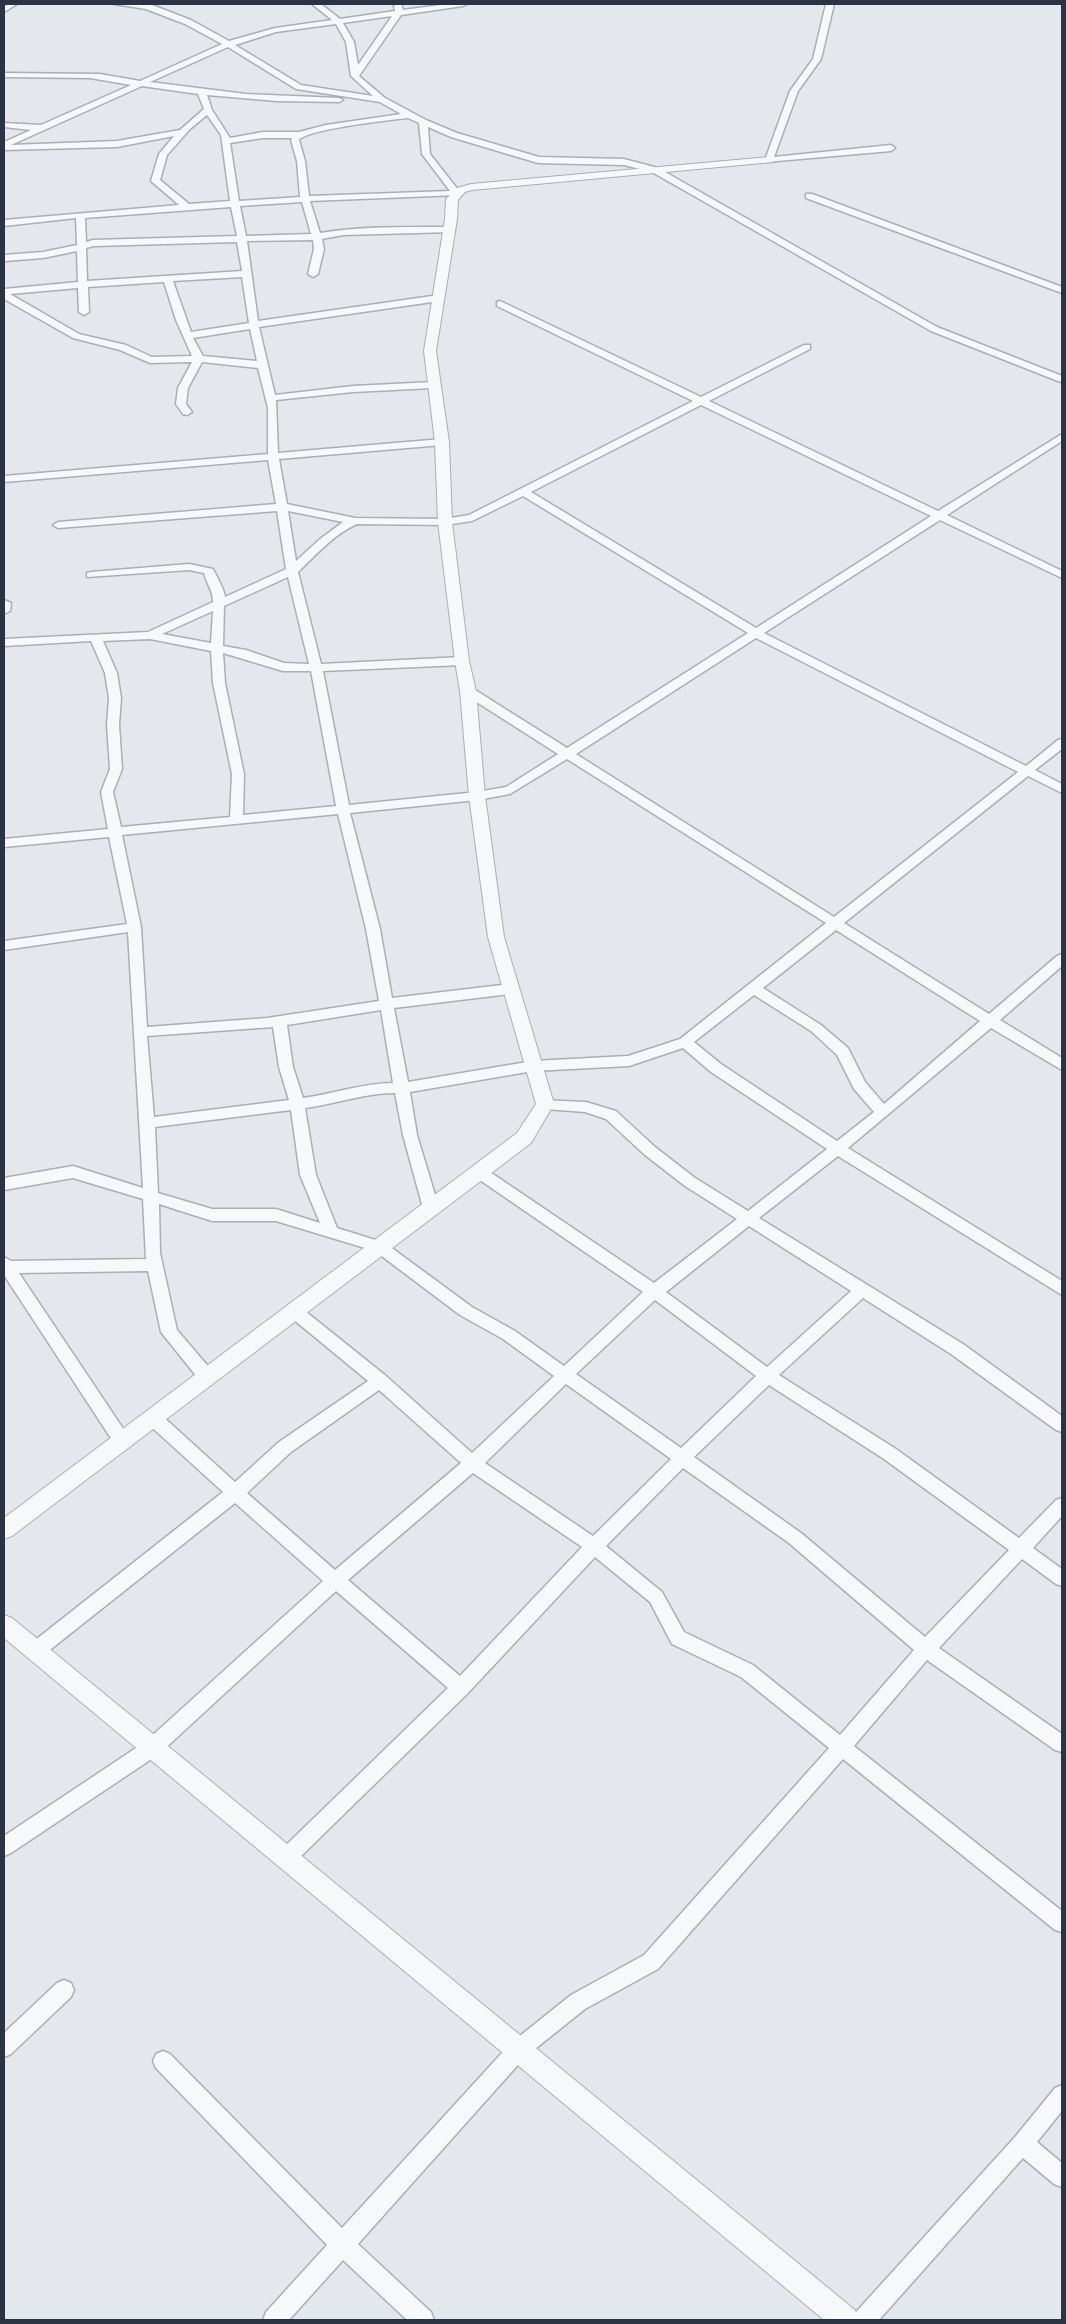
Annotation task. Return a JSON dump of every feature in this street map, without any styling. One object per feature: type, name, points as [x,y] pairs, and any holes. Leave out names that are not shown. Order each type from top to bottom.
[{"type":"street","points":[[4,10],[13,4]]},
{"type":"street","points":[[118,4],[151,7]]},
{"type":"street","points":[[140,4],[188,22],[299,87],[382,100]]},
{"type":"street","points":[[316,4],[337,17],[347,30],[354,52],[355,76],[382,100],[409,115],[454,135],[538,160],[624,162],[655,170],[934,329],[1062,379]]},
{"type":"street","points":[[4,146],[228,44],[276,30],[337,17],[398,8],[462,4]]},
{"type":"street","points":[[769,160],[794,91],[817,60],[830,4]]},
{"type":"street","points":[[355,76],[398,8]]},
{"type":"street","points":[[4,75],[158,76]]},
{"type":"street","points":[[90,76],[202,92],[300,101],[382,100]]},
{"type":"street","points":[[202,92],[208,110],[225,135],[255,327],[273,408],[273,455],[292,571],[316,668],[342,809],[373,929],[388,1004],[410,1135],[431,1208]]},
{"type":"street","points":[[186,208],[184,204],[155,181],[163,154],[182,132],[208,110]]},
{"type":"street","points":[[226,141],[263,135],[299,135],[326,128],[409,115]]},
{"type":"street","points":[[423,122],[426,154],[456,193]]},
{"type":"street","points":[[4,125],[44,128]]},
{"type":"street","points":[[4,146],[117,144],[182,132]]},
{"type":"street","points":[[299,135],[295,140],[301,161],[305,199],[314,224],[315,237],[319,249],[312,274]]},
{"type":"street","points":[[4,223],[305,199],[456,193],[471,187],[891,148]]},
{"type":"street","points":[[4,1530],[524,1138],[545,1104],[496,937],[477,796],[468,691],[462,661],[445,522],[442,442],[430,351],[450,230],[452,199],[456,193]]},
{"type":"street","points":[[809,196],[1062,290]]},
{"type":"street","points":[[80,216],[81,285],[84,312]]},
{"type":"street","points":[[4,248],[7,257],[43,255],[93,243],[241,240],[288,236],[315,237],[343,232],[450,230]]},
{"type":"street","points":[[4,294],[81,285],[246,274]]},
{"type":"street","points":[[168,279],[174,303],[182,320],[186,336],[199,359]]},
{"type":"street","points":[[4,294],[76,336],[94,342],[123,347],[150,360],[199,359],[263,365]]},
{"type":"street","points":[[186,336],[439,298]]},
{"type":"street","points":[[500,304],[1062,575]]},
{"type":"street","points":[[58,525],[283,508],[355,521],[445,522],[472,518],[807,347]]},
{"type":"street","points":[[187,412],[181,404],[183,388],[199,359]]},
{"type":"street","points":[[271,398],[353,389],[433,385]]},
{"type":"street","points":[[4,843],[477,796],[510,790],[1062,437]]},
{"type":"street","points":[[4,479],[442,442]]},
{"type":"street","points":[[524,492],[756,633],[1062,789]]},
{"type":"street","points":[[150,635],[292,571],[324,541],[344,526],[355,521]]},
{"type":"street","points":[[91,575],[189,566],[209,571],[212,582],[219,591],[217,606],[219,683],[232,737],[238,774],[236,821]]},
{"type":"street","points":[[4,642],[95,636],[150,635],[242,653],[283,667],[316,668],[462,661]]},
{"type":"street","points":[[95,636],[112,673],[115,698],[113,725],[116,769],[107,792],[134,927],[148,1123],[152,1253],[169,1332],[207,1377]]},
{"type":"street","points":[[468,691],[990,1021],[1062,1064]]},
{"type":"street","points":[[148,1123],[330,1100],[374,1088],[401,1088],[533,1066],[629,1061],[685,1042],[1062,743]]},
{"type":"street","points":[[4,946],[134,927]]},
{"type":"street","points":[[4,1847],[152,1748],[336,1580],[472,1463],[635,1307],[883,1113],[1062,959]]},
{"type":"street","points":[[753,988],[816,1028],[843,1052],[858,1085],[883,1113]]},
{"type":"street","points":[[140,1032],[279,1022],[388,1004],[510,989]]},
{"type":"street","points":[[279,1022],[286,1067],[297,1104],[308,1175],[331,1232]]},
{"type":"street","points":[[685,1042],[716,1068],[837,1148],[1062,1288]]},
{"type":"street","points":[[545,1104],[586,1107],[611,1115],[690,1182],[861,1291],[957,1349],[1062,1425]]},
{"type":"street","points":[[4,1184],[73,1172],[212,1215],[276,1214],[380,1247],[466,1311],[509,1335],[795,1538],[926,1649],[1062,1744]]},
{"type":"street","points":[[479,1172],[655,1292],[768,1376],[890,1454],[1062,1579]]},
{"type":"street","points":[[5,1266],[154,1265]]},
{"type":"street","points":[[5,1266],[122,1441]]},
{"type":"street","points":[[286,1858],[462,1688],[594,1546],[682,1458],[861,1291]]},
{"type":"street","points":[[294,1311],[380,1381],[472,1463],[594,1546],[656,1597],[678,1638],[747,1671],[1062,1923]]},
{"type":"street","points":[[35,1651],[235,1493],[286,1447],[380,1381]]},
{"type":"street","points":[[153,1418],[235,1493],[462,1688]]},
{"type":"street","points":[[274,2320],[518,2050],[578,2002],[651,1962],[795,1802],[926,1649],[1062,1505]]},
{"type":"street","points":[[4,1625],[845,2320]]},
{"type":"street","points":[[4,2047],[64,1990]]},
{"type":"street","points":[[163,2060],[342,2244],[423,2320]]},
{"type":"street","points":[[864,2320],[1022,2144],[1062,2095]]},
{"type":"street","points":[[1022,2144],[1062,2176]]}]
